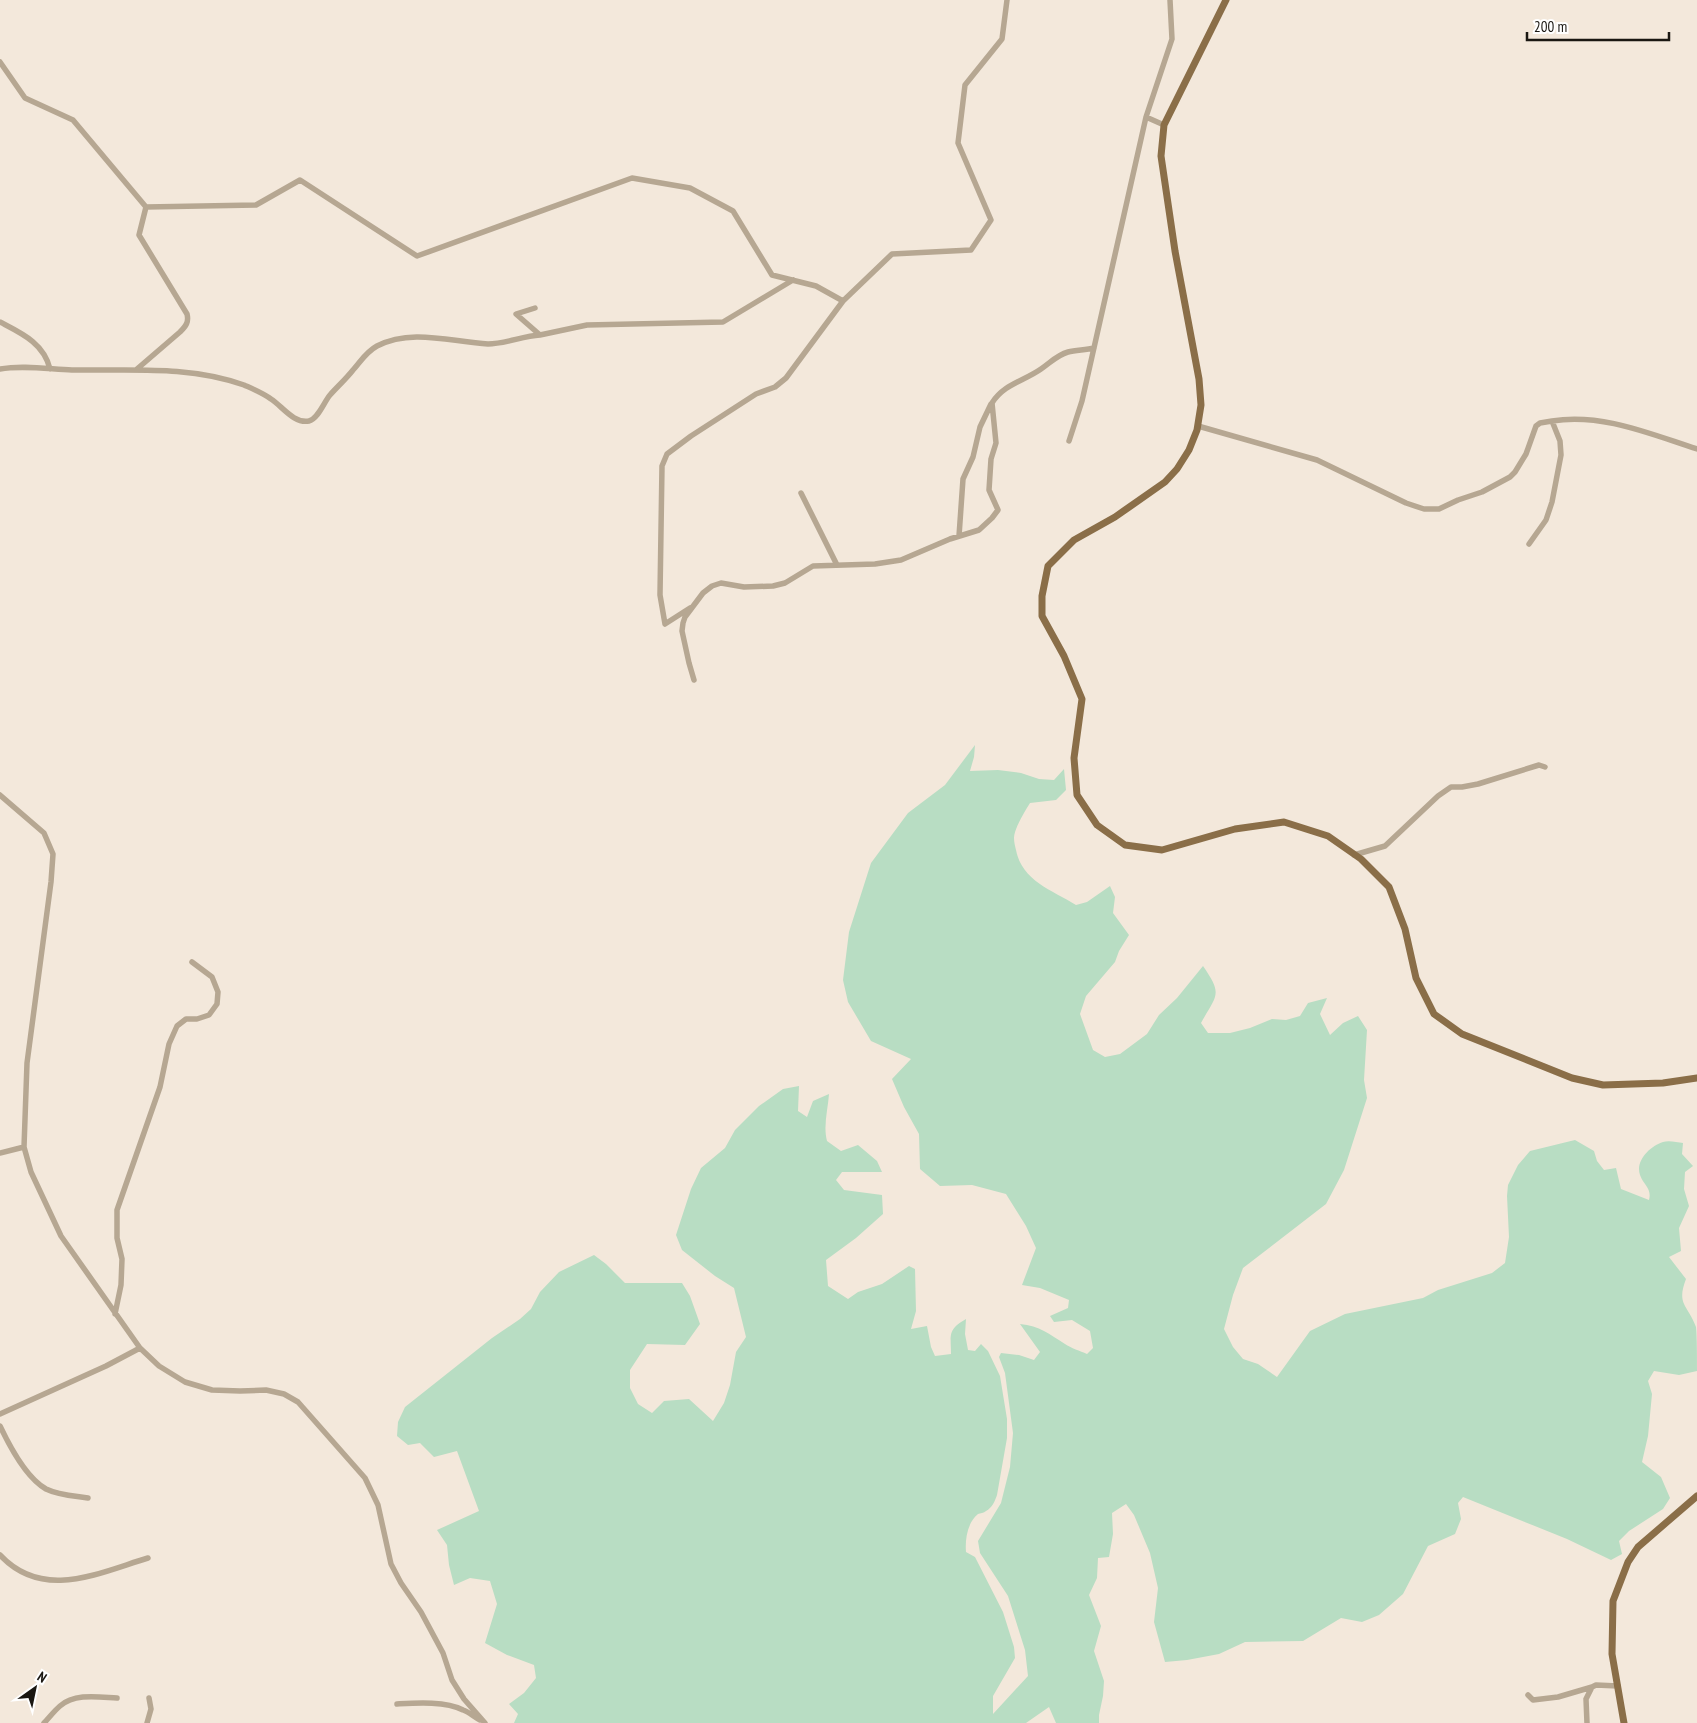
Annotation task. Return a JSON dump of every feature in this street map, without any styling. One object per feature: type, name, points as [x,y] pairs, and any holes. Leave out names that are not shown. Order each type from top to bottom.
[{"type":"main road","points":[[1226,0],[1164,124],[1161,156],[1175,251],[1199,379],[1201,405],[1198,426],[1190,450],[1165,482],[1114,518],[1074,540],[1048,566],[1042,596],[1042,616],[1064,656],[1082,699],[1074,758],[1078,795],[1097,825],[1125,845],[1162,850],[1235,829],[1284,822],[1328,836],[1354,855],[1389,887],[1406,929],[1416,978],[1434,1014],[1462,1034],[1572,1078],[1603,1085],[1663,1083],[1697,1078]]},
{"type":"main road","points":[[1624,1723],[1612,1654],[1613,1601],[1628,1562],[1638,1547],[1697,1496]]},
{"type":"street","points":[[692,608],[665,624],[660,595],[662,466],[667,454],[691,436],[756,394],[775,387],[786,378],[843,301],[892,254],[971,250],[991,220],[958,143],[965,86],[1002,38],[1007,0]]},
{"type":"street","points":[[1069,441],[1082,401],[1146,117],[1172,39],[1170,0]]},
{"type":"street","points":[[0,62],[25,98],[73,120],[146,207]]},
{"type":"street","points":[[1146,117],[1164,124]]},
{"type":"street","points":[[146,207],[256,205],[300,180],[417,256],[632,178],[690,188],[733,211],[772,275],[816,286],[843,301]]},
{"type":"street","points":[[137,369],[180,332],[185,327],[188,319],[187,314],[140,235],[146,207]]},
{"type":"street","points":[[0,369],[18,367],[184,371],[244,385],[272,399],[294,418],[309,421],[314,419],[329,396],[367,353],[390,340],[436,337],[498,344],[516,338],[587,325],[723,322],[793,280]]},
{"type":"street","points":[[535,308],[516,314],[540,335]]},
{"type":"street","points":[[0,322],[18,330],[38,346],[50,369]]},
{"type":"street","points":[[959,536],[958,525],[963,479],[973,457],[980,427],[992,403],[1008,385],[1041,369],[1055,358],[1068,352],[1094,348]]},
{"type":"street","points":[[694,680],[682,631],[685,617],[707,589],[721,583],[744,587],[773,586],[785,583],[813,566],[875,564],[901,560],[950,539],[982,528],[998,510],[989,490],[991,459],[996,443],[992,403]]},
{"type":"street","points":[[1198,426],[1317,460],[1406,503],[1424,509],[1439,509],[1482,492],[1510,477],[1516,472],[1526,454],[1536,426],[1540,423],[1570,418],[1606,422],[1636,429],[1697,449]]},
{"type":"street","points":[[1529,544],[1546,520],[1552,502],[1561,455],[1560,441],[1552,421]]},
{"type":"street","points":[[801,493],[837,565]]},
{"type":"street","points":[[950,539],[958,525]]},
{"type":"street","points":[[1354,855],[1385,846],[1438,796],[1452,787],[1478,784],[1540,765],[1546,767]]},
{"type":"street","points":[[0,795],[44,833],[52,854],[51,882],[27,1064],[24,1147],[31,1172],[61,1236],[140,1348],[159,1366],[185,1382],[212,1390],[266,1390],[284,1394],[298,1402],[365,1478],[378,1505],[391,1564],[421,1612],[443,1653],[452,1680],[464,1699],[485,1722]]},
{"type":"street","points":[[115,1314],[122,1285],[122,1259],[117,1238],[117,1210],[160,1087],[169,1044],[177,1026],[186,1019],[197,1019],[209,1015],[217,1004],[218,992],[212,977],[192,962]]},
{"type":"street","points":[[0,1153],[24,1147]]},
{"type":"street","points":[[0,1414],[106,1366],[140,1348]]},
{"type":"street","points":[[0,1426],[17,1457],[40,1485],[52,1491],[88,1498]]},
{"type":"street","points":[[0,1554],[10,1564],[29,1575],[56,1581],[88,1577],[148,1558]]},
{"type":"street","points":[[1528,1695],[1533,1700],[1551,1698],[1596,1685],[1618,1686]]},
{"type":"street","points":[[1586,1723],[1586,1699],[1592,1687]]},
{"type":"street","points":[[44,1723],[60,1706],[69,1701],[89,1697],[117,1698]]},
{"type":"street","points":[[147,1723],[151,1709],[149,1698]]},
{"type":"street","points":[[462,1709],[464,1699]]},
{"type":"street","points":[[397,1704],[429,1703],[462,1709],[485,1722]]},
{"type":"green space","points":[[975,745],[970,771],[998,770],[1021,773],[1039,779],[1054,780],[1064,769],[1066,790],[1056,800],[1030,803],[1020,820],[1014,838],[1019,861],[1039,884],[1076,905],[1087,902],[1110,886],[1115,897],[1113,913],[1129,935],[1119,951],[1115,962],[1086,996],[1080,1014],[1093,1050],[1105,1057],[1120,1054],[1147,1034],[1159,1015],[1177,998],[1203,966],[1213,983],[1216,994],[1201,1023],[1208,1033],[1230,1033],[1250,1028],[1272,1019],[1286,1020],[1300,1016],[1308,1003],[1327,998],[1320,1014],[1330,1035],[1343,1023],[1358,1016],[1367,1030],[1364,1080],[1367,1098],[1344,1170],[1326,1204],[1243,1268],[1233,1295],[1224,1329],[1233,1347],[1243,1359],[1258,1364],[1277,1377],[1310,1331],[1345,1314],[1423,1298],[1438,1290],[1492,1273],[1505,1263],[1509,1237],[1508,1185],[1518,1165],[1530,1151],[1575,1140],[1594,1151],[1597,1161],[1604,1170],[1616,1168],[1621,1189],[1649,1200],[1649,1190],[1639,1170],[1642,1159],[1653,1147],[1663,1142],[1683,1143],[1682,1154],[1693,1166],[1685,1172],[1684,1189],[1689,1206],[1679,1228],[1681,1251],[1669,1257],[1686,1279],[1682,1294],[1684,1304],[1696,1327],[1697,1371],[1679,1375],[1654,1371],[1648,1381],[1652,1394],[1648,1436],[1642,1462],[1661,1477],[1670,1498],[1663,1509],[1629,1531],[1619,1541],[1622,1554],[1611,1560],[1567,1539],[1463,1497],[1458,1503],[1461,1519],[1455,1534],[1428,1546],[1403,1594],[1379,1615],[1362,1622],[1341,1618],[1303,1641],[1245,1642],[1219,1654],[1165,1662],[1154,1622],[1158,1588],[1150,1553],[1134,1515],[1126,1504],[1112,1513],[1113,1534],[1109,1557],[1098,1558],[1097,1578],[1089,1595],[1101,1626],[1094,1651],[1104,1681],[1099,1723],[1056,1723],[1049,1707],[1026,1723],[514,1723],[518,1714],[509,1704],[524,1693],[536,1678],[534,1665],[507,1655],[485,1643],[497,1604],[490,1581],[470,1578],[454,1585],[447,1545],[437,1530],[479,1511],[457,1451],[434,1457],[420,1443],[408,1445],[397,1436],[398,1422],[405,1407],[531,1309],[540,1292],[559,1272],[594,1255],[625,1283],[682,1283],[690,1296],[700,1324],[685,1345],[647,1344],[630,1370],[630,1388],[638,1404],[652,1413],[664,1401],[689,1399],[713,1421],[724,1403],[730,1385],[736,1352],[746,1337],[734,1288],[715,1276],[682,1250],[676,1235],[691,1189],[701,1168],[725,1148],[735,1130],[759,1106],[783,1089],[799,1086],[798,1111],[807,1117],[813,1101],[829,1094],[826,1123],[827,1141],[841,1151],[858,1145],[877,1161],[882,1172],[842,1172],[836,1180],[844,1190],[882,1195],[883,1214],[856,1238],[826,1260],[828,1286],[848,1299],[858,1292],[882,1284],[909,1266],[915,1269],[916,1311],[911,1329],[927,1326],[931,1347],[935,1356],[951,1354],[951,1334],[956,1326],[966,1319],[965,1334],[968,1350],[975,1351],[981,1344],[988,1351],[1000,1376],[1007,1419],[1007,1438],[997,1495],[990,1508],[978,1514],[971,1522],[966,1537],[966,1552],[975,1557],[1003,1612],[1014,1647],[1015,1658],[993,1696],[993,1714],[1028,1676],[1025,1650],[1008,1596],[980,1553],[978,1541],[1001,1503],[1010,1467],[1013,1433],[1005,1373],[999,1357],[1001,1353],[1019,1355],[1034,1360],[1040,1352],[1020,1324],[1039,1329],[1087,1354],[1093,1348],[1090,1331],[1072,1320],[1054,1322],[1050,1316],[1068,1308],[1069,1300],[1040,1288],[1022,1285],[1036,1248],[1026,1226],[1006,1194],[972,1185],[940,1186],[920,1169],[919,1134],[904,1107],[892,1079],[911,1059],[871,1041],[848,1002],[843,980],[849,932],[871,863],[908,813],[945,785]]}]
